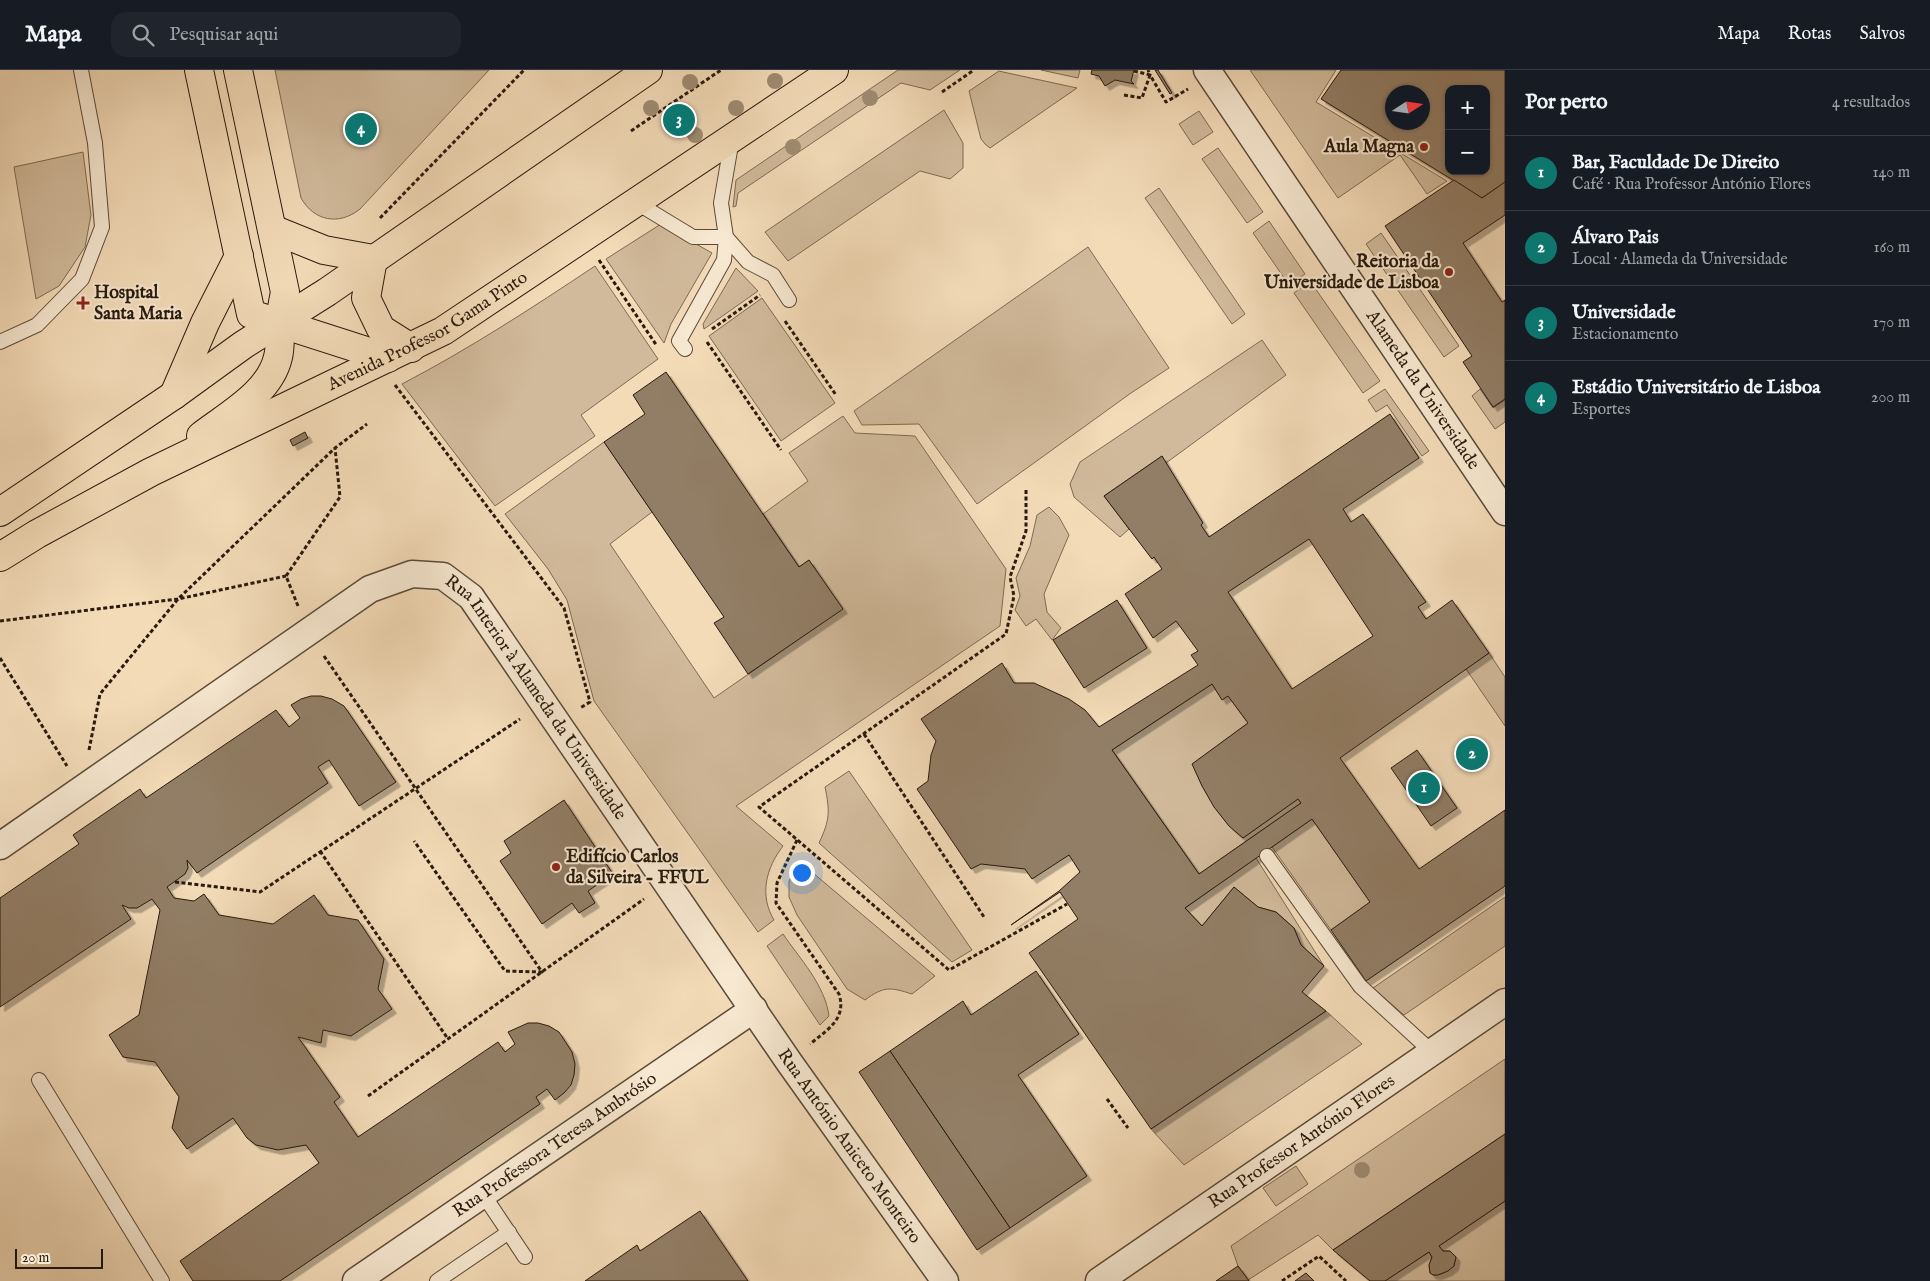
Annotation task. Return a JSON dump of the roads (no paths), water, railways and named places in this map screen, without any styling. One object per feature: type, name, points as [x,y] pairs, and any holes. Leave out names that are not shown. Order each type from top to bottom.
[{"type":"main road","points":[[199,70],[251,314],[396,362]]},
{"type":"main road","points":[[151,472],[244,403],[266,381],[276,366],[278,358],[280,323],[285,292],[238,70]]},
{"type":"main road","points":[[0,512],[174,395],[243,345],[280,323],[648,70]]},
{"type":"main road","name":"Avenida Professor Gama Pinto","points":[[0,557],[151,472],[396,362],[471,314],[834,70]]},
{"type":"main road","points":[[272,229],[324,250],[373,259]]},
{"type":"main road","points":[[174,395],[205,322],[239,256]]},
{"type":"main road","points":[[373,259],[366,298],[396,362]]},
{"type":"street","name":"Alameda da Universidade","points":[[1209,72],[1505,512]]},
{"type":"street","name":"Rua Interior à Alameda da Universidade","points":[[0,846],[370,589],[412,574],[443,576],[471,597],[754,1009]]},
{"type":"street","name":"Rua Professor António Flores","points":[[1098,1281],[1505,1002]]},
{"type":"street","name":"Rua António Aniceto Monteiro","points":[[754,1009],[945,1281]]},
{"type":"street","name":"Rua Professora Teresa Ambrósio","points":[[356,1281],[754,1009]]},
{"type":"lane","points":[[0,342],[37,325],[82,279],[102,227],[95,143],[81,70]]},
{"type":"lane","points":[[685,349],[679,341],[724,260],[726,237],[721,203],[732,139]]},
{"type":"lane","points":[[637,203],[693,237],[726,237],[748,262],[773,275],[789,300]]},
{"type":"lane","points":[[1267,856],[1360,986],[1432,1052]]},
{"type":"lane","points":[[39,1080],[162,1281]]},
{"type":"lane","points":[[483,1194],[525,1257]]},
{"type":"lane","points":[[437,1281],[509,1232]]},
{"type":"place","name":"Universidade","points":[[679,120]]},
{"type":"place","name":"Estádio Universitário de Lisboa","points":[[361,129]]},
{"type":"place","name":"Aula Magna","points":[[1424,147]]},
{"type":"place","name":"Reitoria da Universidade de Lisboa","points":[[1449,272]]},
{"type":"place","name":"Hospital Santa Maria","points":[[83,303]]},
{"type":"place","name":"Álvaro Pais","points":[[1472,754]]},
{"type":"place","name":"Bar, Faculdade De Direito","points":[[1424,788]]},
{"type":"place","name":"Edifício Carlos da Silveira - FFUL","points":[[556,867]]}]
